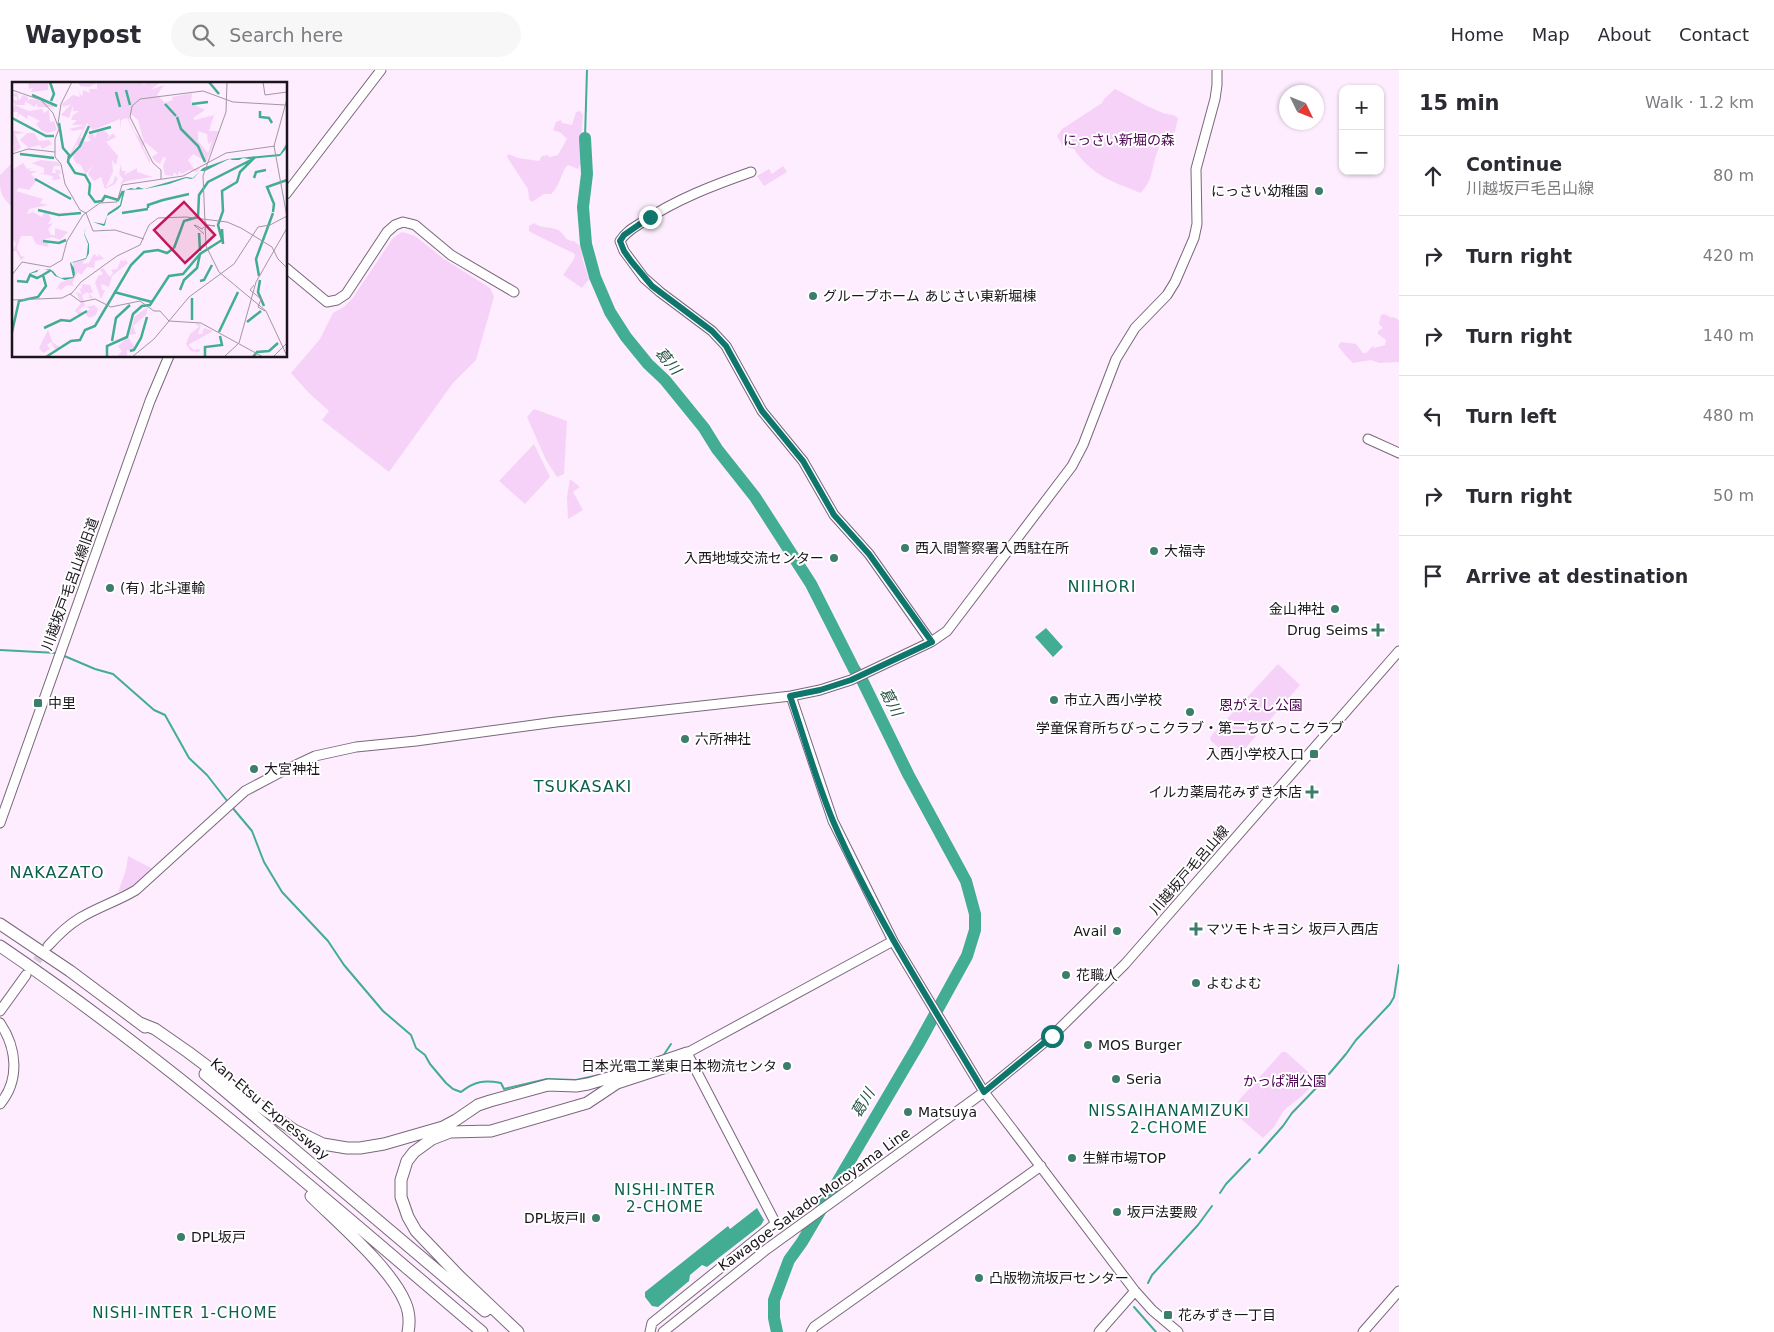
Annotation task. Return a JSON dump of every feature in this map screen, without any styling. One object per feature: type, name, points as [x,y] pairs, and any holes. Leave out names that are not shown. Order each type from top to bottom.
[{"type":"highway","name":"Kan-Etsu Expressway","points":[[0,924],[70,971],[140,1023],[231,1095],[509,1332]]},
{"type":"highway","points":[[0,946],[122,1032],[256,1140],[482,1332]]},
{"type":"highway","points":[[140,1023],[155,1029],[294,1130],[323,1144],[347,1148],[372,1146],[443,1127],[478,1105],[548,1085],[576,1086],[588,1084],[687,1053]]},
{"type":"highway","points":[[518,1332],[416,1231],[401,1197],[401,1180],[407,1161],[423,1144],[438,1136],[457,1131],[491,1131],[587,1103],[617,1083],[669,1066],[687,1053]]},
{"type":"highway","points":[[256,1140],[363,1247],[390,1277],[408,1310],[408,1332]]},
{"type":"street","points":[[288,191],[381,70]]},
{"type":"street","points":[[48,946],[78,918],[117,901],[136,890],[230,804],[257,783],[315,756],[356,747],[790,696],[820,690],[851,680],[932,642],[947,631],[1072,466],[1083,445],[1120,351],[1134,328],[1159,305],[1175,282],[1191,247],[1196,229],[1196,169],[1217,86],[1217,70]]},
{"type":"street","points":[[751,172],[690,195],[650,217],[624,235],[620,241],[624,251],[635,267],[652,286],[707,327],[726,346],[762,411],[803,461],[834,515],[869,554],[932,642]]},
{"type":"street","points":[[288,270],[327,302],[337,300],[351,287],[387,232],[394,225],[403,222],[414,225],[451,255],[514,292]]},
{"type":"street","name":"川越坂戸毛呂山線旧道","points":[[0,822],[154,392],[168,358]]},
{"type":"street","points":[[1368,439],[1399,453]]},
{"type":"street","name":"川越坂戸毛呂山線","points":[[984,1092],[1052,1036],[1119,970],[1399,652]]},
{"type":"street","points":[[790,696],[833,821],[893,941],[984,1092],[1135,1291],[1178,1332]]},
{"type":"street","points":[[650,1332],[652,1324],[775,1222],[687,1053],[893,941]]},
{"type":"street","points":[[0,1011],[26,975]]},
{"type":"street","points":[[0,1023],[10,1041],[15,1066],[11,1086],[0,1104]]},
{"type":"street","name":"Kawagoe-Sakado-Moroyama Line","points":[[663,1332],[767,1249],[984,1092]]},
{"type":"street","points":[[811,1332],[814,1327],[1041,1166]]},
{"type":"street","points":[[1099,1332],[1135,1291]]},
{"type":"street","points":[[1363,1332],[1399,1291]]},
{"type":"green space","name":"にっさい新堀の森","points":[[1115,89],[1151,108],[1178,118],[1175,132],[1164,139],[1160,145],[1150,179],[1141,193],[1103,177],[1088,165],[1074,149],[1063,146],[1057,136],[1062,129],[1102,103]]},
{"type":"green space","points":[[580,111],[583,115],[580,149],[582,161],[578,169],[568,165],[557,187],[551,194],[544,194],[532,202],[529,199],[528,189],[507,157],[508,154],[518,158],[539,161],[542,156],[558,155],[567,139],[561,133],[553,130],[556,122],[561,120],[562,123],[572,125],[576,112]]},
{"type":"green space","points":[[12,163],[12,207],[2,193],[0,175]]},
{"type":"green space","points":[[783,166],[787,172],[764,186],[757,176],[769,169],[772,174]]},
{"type":"green space","points":[[534,223],[558,230],[566,239],[574,241],[581,247],[589,279],[582,288],[563,275],[574,259],[575,254],[529,231],[529,226]]},
{"type":"green space","points":[[402,232],[415,236],[444,259],[490,288],[494,297],[476,360],[453,383],[389,472],[322,420],[329,411],[291,373],[320,339],[333,313],[344,307],[352,299],[393,238]]},
{"type":"green space","points":[[1384,314],[1399,321],[1399,362],[1379,363],[1371,360],[1353,363],[1338,346],[1341,342],[1356,344],[1363,353],[1366,353],[1373,346],[1374,348],[1385,345],[1386,340],[1378,334],[1378,331],[1383,328],[1379,324],[1381,315]]},
{"type":"green space","points":[[534,409],[567,421],[564,474],[557,477],[546,460],[527,417]]},
{"type":"green space","points":[[534,444],[550,477],[525,504],[499,481]]},
{"type":"green space","points":[[570,479],[580,487],[573,492],[583,510],[568,519],[567,497]]},
{"type":"green space","name":"恩がえし公園","points":[[1278,664],[1300,685],[1236,759],[1232,759],[1211,741],[1210,737]]},
{"type":"green space","points":[[128,856],[153,869],[133,887],[118,892],[126,870]]},
{"type":"green space","name":"かっぱ淵公園","points":[[1282,1052],[1286,1052],[1317,1080],[1302,1096],[1284,1110],[1274,1127],[1263,1138],[1233,1112],[1232,1108]]},
{"type":"shaded area","points":[[1046,628],[1063,647],[1053,657],[1035,637]]},
{"type":"shaded area","points":[[757,1208],[764,1220],[761,1225],[707,1267],[702,1265],[690,1275],[689,1281],[658,1307],[652,1306],[645,1297],[645,1292],[728,1226],[730,1229]]},
{"type":"waterway","name":"葛川","points":[[585,138],[587,70]]},
{"type":"waterway","name":"葛川","points":[[585,138],[587,174],[583,207],[586,244],[595,277],[610,312],[626,337],[648,364],[665,380],[704,428],[717,449],[755,497],[811,584],[854,669],[862,680],[908,774],[966,881],[975,914],[975,930],[967,956],[918,1045],[802,1242],[789,1260],[774,1300],[774,1318],[777,1332]]},
{"type":"waterway","points":[[0,650],[57,653]]},
{"type":"waterway","points":[[62,655],[95,669],[113,674],[154,710],[165,715],[189,758],[207,775],[228,802]]},
{"type":"waterway","points":[[231,806],[252,831],[264,862],[282,892],[328,941],[344,965],[383,1011],[411,1035],[416,1048],[425,1055],[430,1064],[453,1089],[461,1092],[480,1082],[501,1083],[504,1089],[547,1079],[576,1080],[604,1074]]},
{"type":"waterway","points":[[1329,1074],[1356,1040],[1390,1004],[1394,997],[1399,965]]},
{"type":"waterway","points":[[663,1056],[671,1044]]},
{"type":"waterway","points":[[1259,1153],[1292,1113],[1321,1083]]},
{"type":"waterway","points":[[1220,1193],[1250,1159]]},
{"type":"waterway","points":[[1148,1283],[1152,1275],[1198,1225],[1212,1206]]},
{"type":"waterway","points":[[1134,1307],[1156,1332]]},
{"type":"tunnel","points":[[29,972],[46,948]]},
{"type":"place","name":"にっさい幼稚園","points":[[1319,191]]},
{"type":"place","name":"グループホーム あじさい東新堀棟","points":[[813,296]]},
{"type":"place","name":"西入間警察署入西駐在所","points":[[905,548]]},
{"type":"place","name":"大福寺","points":[[1154,551]]},
{"type":"place","name":"入西地域交流センター","points":[[834,558]]},
{"type":"place","name":"(有) 北斗運輸","points":[[110,588]]},
{"type":"place","name":"金山神社","points":[[1335,609]]},
{"type":"place","name":"Drug Seims","points":[[1378,630]]},
{"type":"place","name":"市立入西小学校","points":[[1054,700]]},
{"type":"place","name":"中里","points":[[38,703]]},
{"type":"place","name":"学童保育所ちびっこクラブ・第二ちびっこクラブ","points":[[1190,712]]},
{"type":"place","name":"六所神社","points":[[685,739]]},
{"type":"place","name":"入西小学校入口","points":[[1314,754]]},
{"type":"place","name":"大宮神社","points":[[254,769]]},
{"type":"place","name":"イルカ薬局花みずき木店","points":[[1312,792]]},
{"type":"place","name":"マツモトキヨシ 坂戸入西店","points":[[1196,929]]},
{"type":"place","name":"Avail","points":[[1117,931]]},
{"type":"place","name":"花職人","points":[[1066,975]]},
{"type":"place","name":"よむよむ","points":[[1196,983]]},
{"type":"place","name":"MOS Burger","points":[[1088,1045]]},
{"type":"place","name":"日本光電工業東日本物流センタ","points":[[787,1066]]},
{"type":"place","name":"Seria","points":[[1116,1079]]},
{"type":"place","name":"Matsuya","points":[[908,1112]]},
{"type":"place","name":"生鮮市場TOP","points":[[1072,1158]]},
{"type":"place","name":"坂戸法要殿","points":[[1117,1212]]},
{"type":"place","name":"DPL坂戸Ⅱ","points":[[596,1218]]},
{"type":"place","name":"DPL坂戸","points":[[181,1237]]},
{"type":"place","name":"凸版物流坂戸センター","points":[[979,1278]]},
{"type":"place","name":"花みずき一丁目","points":[[1168,1315]]},
{"type":"district","name":"NIIHORI","points":[[1102,586]]},
{"type":"district","name":"TSUKASAKI","points":[[583,786]]},
{"type":"district","name":"NAKAZATO","points":[[57,872]]},
{"type":"district","name":"NISSAIHANAMIZUKI 2-CHOME","points":[[1169,1120]]},
{"type":"district","name":"NISHI-INTER 2-CHOME","points":[[665,1198]]},
{"type":"district","name":"NISHI-INTER 1-CHOME","points":[[185,1313]]},
{"type":"route","points":[[650,217],[624,235],[620,241],[624,251],[652,286],[712,331],[726,346],[762,411],[809,469],[840,524],[869,554],[932,642],[851,680],[820,690],[790,696],[833,821],[893,941],[984,1092],[1052,1036]]}]
